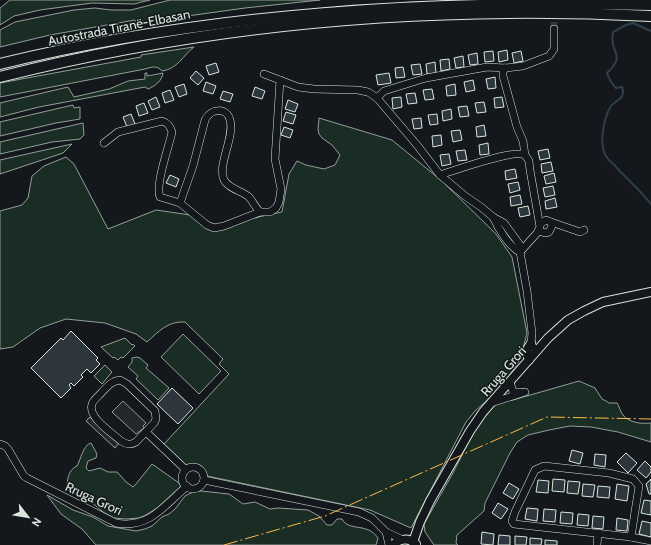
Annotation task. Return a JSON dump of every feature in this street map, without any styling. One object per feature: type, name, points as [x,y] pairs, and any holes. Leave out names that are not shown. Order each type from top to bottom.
[{"type":"highway","name":"Autostrada Tiranë-Elbasan","points":[[0,64],[91,44],[165,30],[241,18],[332,9],[483,1],[602,2],[651,5]]},
{"type":"highway","name":"Autostrada Tiranë-Elbasan","points":[[0,77],[92,56],[165,42],[240,31],[332,22],[406,16],[482,13],[608,14],[651,16]]},
{"type":"main road","name":"Rruga Grori","points":[[409,541],[442,479],[483,412],[548,338],[568,320],[584,310],[603,302],[651,292]]},
{"type":"main road","points":[[529,360],[527,354],[532,339]]},
{"type":"main road","points":[[393,545],[395,543],[409,541]]},
{"type":"street","points":[[377,98],[384,91],[426,78],[487,67],[505,68],[523,66],[549,56],[554,49],[554,29]]},
{"type":"street","points":[[505,68],[503,76],[517,127],[524,141],[525,154],[530,170],[539,228]]},
{"type":"street","points":[[264,74],[298,87],[358,90],[368,92],[377,98],[449,184],[493,217],[504,223],[520,245],[532,339],[540,347]]},
{"type":"street","points":[[104,143],[118,132],[162,121],[167,122],[172,132],[160,179],[158,193],[160,197],[180,203],[207,225],[214,228],[224,226],[260,212],[270,212],[276,208],[279,202],[281,189],[275,158],[280,80]]},
{"type":"street","points":[[180,203],[208,115],[211,111],[218,110],[227,114],[230,118],[231,124],[223,167],[224,180],[230,186],[250,198],[260,212]]},
{"type":"street","points":[[440,175],[488,159],[517,153],[525,154]]},
{"type":"street","points":[[520,252],[546,220],[580,232],[584,230]]},
{"type":"street","points":[[124,381],[156,411],[156,419],[146,432],[133,444],[125,443],[94,417],[91,409],[93,401],[112,382],[124,381]]},
{"type":"street","points":[[510,382],[514,392]]},
{"type":"street","points":[[491,404],[525,392],[500,394]]},
{"type":"street","points":[[146,432],[186,470]]},
{"type":"street","name":"Rruga Grori","points":[[0,444],[6,446],[24,476],[107,520],[131,524],[148,519],[186,486]]},
{"type":"street","points":[[631,537],[639,486],[633,479],[609,473],[544,466],[535,470],[512,521],[514,524],[631,537],[651,541]]},
{"type":"street","points":[[192,467],[198,468],[203,473],[204,480],[197,488],[190,488],[186,486],[183,480],[184,473],[192,467]]},
{"type":"street","points":[[204,480],[359,512],[372,518],[386,532],[409,541]]},
{"type":"street","points":[[386,532],[389,545]]},
{"type":"street","points":[[597,545],[598,533]]},
{"type":"green space","points":[[10,0],[150,0],[134,4],[92,3],[40,10],[14,16],[0,25],[0,8]]},
{"type":"green space","points":[[170,0],[320,0],[245,8],[137,23],[135,20],[50,35],[0,47],[0,30],[15,22],[74,10],[95,8],[131,10]]},
{"type":"green space","points":[[194,47],[176,65],[168,70],[162,71],[156,67],[152,67],[0,97],[0,83],[141,57],[141,55]]},
{"type":"green space","points":[[145,73],[147,73],[147,76],[163,73],[158,83],[148,89],[145,87],[39,107],[0,117],[0,103],[68,87],[74,97],[109,89],[128,81],[145,79]]},
{"type":"green space","points":[[73,105],[74,108],[80,107],[80,119],[0,136],[0,122]]},
{"type":"green space","points":[[319,118],[392,140],[442,181],[496,234],[512,257],[527,333],[520,360],[500,389],[475,411],[466,422],[411,528],[370,510],[207,476],[204,470],[199,466],[187,466],[164,444],[229,374],[219,364],[223,359],[185,322],[169,325],[147,342],[136,334],[105,323],[66,319],[40,328],[13,347],[0,349],[0,211],[22,205],[28,198],[32,176],[44,166],[66,157],[74,164],[108,229],[156,210],[190,215],[216,226],[282,212],[289,174],[297,161],[306,165],[324,169],[335,165],[340,155],[332,145],[319,134]]},
{"type":"green space","points":[[83,123],[84,135],[80,139],[52,142],[0,154],[0,142]]},
{"type":"green space","points":[[72,144],[63,153],[0,174],[0,160]]},
{"type":"green space","points":[[183,334],[221,371],[199,394],[161,357]]},
{"type":"green space","points":[[125,338],[135,346],[123,358],[121,357],[118,360],[114,357],[113,358],[101,347]]},
{"type":"green space","points":[[137,357],[148,365],[146,368],[169,388],[158,400],[136,379],[138,376],[128,367],[132,362],[132,358]]},
{"type":"green space","points":[[105,365],[112,372],[102,384],[94,376]]},
{"type":"green space","points":[[579,381],[595,388],[602,399],[609,403],[617,403],[622,414],[629,420],[640,423],[651,423],[651,442],[618,432],[591,427],[570,426],[528,435],[517,442],[510,453],[485,503],[484,511],[457,535],[456,543],[458,545],[434,545],[425,532],[424,524],[453,473],[475,429],[494,406],[501,401],[513,400]]},
{"type":"green space","points":[[91,443],[97,454],[96,458],[88,461],[86,468],[89,471],[100,468],[108,472],[117,472],[133,487],[152,464],[181,486],[157,508],[146,515],[139,518],[113,518],[90,501],[67,489],[70,473],[77,466],[86,446]]},
{"type":"green space","points":[[201,491],[229,494],[243,504],[255,502],[270,509],[278,508],[308,510],[319,516],[327,525],[332,525],[337,519],[342,519],[349,525],[364,528],[374,533],[378,538],[376,545],[96,545],[82,529],[61,514],[47,495],[73,510],[93,517],[108,526],[136,531],[152,526],[162,517],[169,514],[185,496],[193,492]]},
{"type":"shaded area","points":[[123,401],[146,423],[143,426],[144,428],[136,434],[112,412]]},
{"type":"shaded area","points":[[90,417],[119,443],[115,448],[86,421]]},
{"type":"building","points":[[507,50],[508,60],[499,62],[498,52]]},
{"type":"building","points":[[493,51],[494,61],[485,62],[484,52]]},
{"type":"building","points":[[521,51],[523,61],[514,63],[512,53]]},
{"type":"building","points":[[477,53],[478,64],[470,65],[468,55]]},
{"type":"building","points":[[463,56],[464,67],[456,68],[454,58]]},
{"type":"building","points":[[449,59],[450,69],[441,71],[440,60]]},
{"type":"building","points":[[435,62],[436,73],[427,74],[426,64]]},
{"type":"building","points":[[216,63],[219,72],[209,75],[206,66]]},
{"type":"building","points":[[420,64],[422,74],[413,75],[411,65]]},
{"type":"building","points":[[403,67],[405,77],[396,78],[395,68]]},
{"type":"building","points":[[196,71],[204,78],[198,85],[190,78]]},
{"type":"building","points":[[389,73],[391,83],[378,85],[376,75]]},
{"type":"building","points":[[495,77],[496,88],[488,89],[486,79]]},
{"type":"building","points":[[473,80],[475,90],[466,92],[464,82]]},
{"type":"building","points":[[206,82],[216,86],[213,94],[203,91]]},
{"type":"building","points":[[184,84],[187,94],[179,97],[175,87]]},
{"type":"building","points":[[455,84],[456,95],[447,96],[446,86]]},
{"type":"building","points":[[255,87],[265,91],[262,99],[252,96]]},
{"type":"building","points":[[432,89],[434,99],[425,100],[423,90]]},
{"type":"building","points":[[170,90],[174,100],[165,103],[162,93]]},
{"type":"building","points":[[223,91],[233,94],[230,102],[220,99]]},
{"type":"building","points":[[415,93],[417,103],[408,104],[406,94]]},
{"type":"building","points":[[156,97],[160,107],[152,110],[148,101]]},
{"type":"building","points":[[401,97],[402,107],[393,109],[392,98]]},
{"type":"building","points":[[502,97],[504,107],[495,108],[494,98]]},
{"type":"building","points":[[288,100],[298,104],[295,112],[285,109]]},
{"type":"building","points":[[484,102],[486,112],[477,113],[475,103]]},
{"type":"building","points":[[144,103],[148,113],[139,116],[136,106]]},
{"type":"building","points":[[467,106],[469,116],[460,117],[458,107]]},
{"type":"building","points":[[451,109],[452,119],[443,121],[442,111]]},
{"type":"building","points":[[286,112],[296,115],[293,124],[283,121]]},
{"type":"building","points":[[131,114],[135,124],[127,127],[123,117]]},
{"type":"building","points":[[437,114],[438,124],[430,125],[428,115]]},
{"type":"building","points":[[421,118],[422,128],[414,129],[412,119]]},
{"type":"building","points":[[484,125],[486,136],[477,137],[476,127]]},
{"type":"building","points":[[284,127],[293,130],[290,138],[281,135]]},
{"type":"building","points":[[460,130],[462,140],[453,142],[451,131]]},
{"type":"building","points":[[441,135],[442,145],[433,147],[432,136]]},
{"type":"building","points":[[488,143],[489,154],[480,155],[479,145]]},
{"type":"building","points":[[548,149],[550,158],[540,160],[538,151]]},
{"type":"building","points":[[465,150],[467,160],[458,161],[456,151]]},
{"type":"building","points":[[449,154],[451,164],[442,166],[440,155]]},
{"type":"building","points":[[551,162],[553,171],[542,173],[541,164]]},
{"type":"building","points":[[515,169],[517,178],[506,180],[505,171]]},
{"type":"building","points":[[554,173],[556,182],[546,184],[544,176]]},
{"type":"building","points":[[170,175],[179,179],[176,187],[166,183]]},
{"type":"building","points":[[518,182],[520,190],[510,193],[508,184]]},
{"type":"building","points":[[553,186],[555,195],[545,197],[543,188]]},
{"type":"building","points":[[520,195],[522,204],[511,206],[510,197]]},
{"type":"building","points":[[555,198],[557,207],[546,209],[545,201]]},
{"type":"building","points":[[528,206],[530,215],[520,217],[518,208]]},
{"type":"building","points":[[71,331],[98,358],[96,360],[100,364],[91,373],[87,369],[81,375],[83,377],[74,386],[71,383],[69,385],[71,388],[61,398],[31,368],[61,338],[63,340]]},
{"type":"building","points":[[172,388],[193,408],[178,424],[157,404]]},
{"type":"building","points":[[572,450],[583,453],[580,464],[569,461]]},
{"type":"building","points":[[626,453],[637,463],[628,473],[617,462]]},
{"type":"building","points":[[595,454],[606,455],[605,467],[594,465]]},
{"type":"building","points":[[645,461],[651,467],[651,472],[646,478],[637,470]]},
{"type":"building","points":[[553,479],[565,480],[564,492],[552,491]]},
{"type":"building","points":[[651,479],[651,494],[649,494],[646,484]]},
{"type":"building","points":[[538,480],[549,481],[548,493],[536,492]]},
{"type":"building","points":[[568,481],[580,482],[578,494],[567,493]]},
{"type":"building","points":[[509,483],[519,489],[513,499],[503,493]]},
{"type":"building","points":[[583,484],[595,485],[593,497],[582,496]]},
{"type":"building","points":[[617,484],[629,486],[627,501],[615,499]]},
{"type":"building","points":[[598,486],[610,487],[609,498],[597,497]]},
{"type":"building","points":[[644,500],[651,501],[651,515],[641,513]]},
{"type":"building","points":[[498,503],[508,509],[501,519],[492,513]]},
{"type":"building","points":[[527,508],[538,509],[537,521],[525,519]]},
{"type":"building","points":[[544,509],[556,510],[555,522],[543,521]]},
{"type":"building","points":[[561,512],[573,513],[572,524],[560,523]]},
{"type":"building","points":[[578,514],[589,515],[588,526],[577,525]]},
{"type":"building","points":[[593,516],[604,517],[603,529],[592,528]]},
{"type":"building","points":[[617,518],[628,520],[627,531],[616,530]]},
{"type":"building","points":[[642,521],[651,523],[651,537],[639,534]]},
{"type":"building","points":[[482,532],[494,534],[493,545],[481,544]]},
{"type":"building","points":[[499,535],[510,536],[510,545],[498,545]]},
{"type":"building","points":[[515,536],[527,537],[526,545],[515,545]]},
{"type":"building","points":[[530,538],[542,539],[541,545],[530,545]]},
{"type":"building","points":[[545,540],[557,541],[557,545],[545,545]]},
{"type":"waterway","points":[[651,31],[633,23],[613,32],[612,39],[617,57],[613,66],[607,73],[609,79],[616,88],[622,87],[623,95],[611,106],[608,111],[602,136],[603,149],[607,158],[651,204]]},
{"type":"tunnel","points":[[554,10],[554,29]]},
{"type":"power","points":[[224,545],[325,516],[547,417],[651,419]]}]
